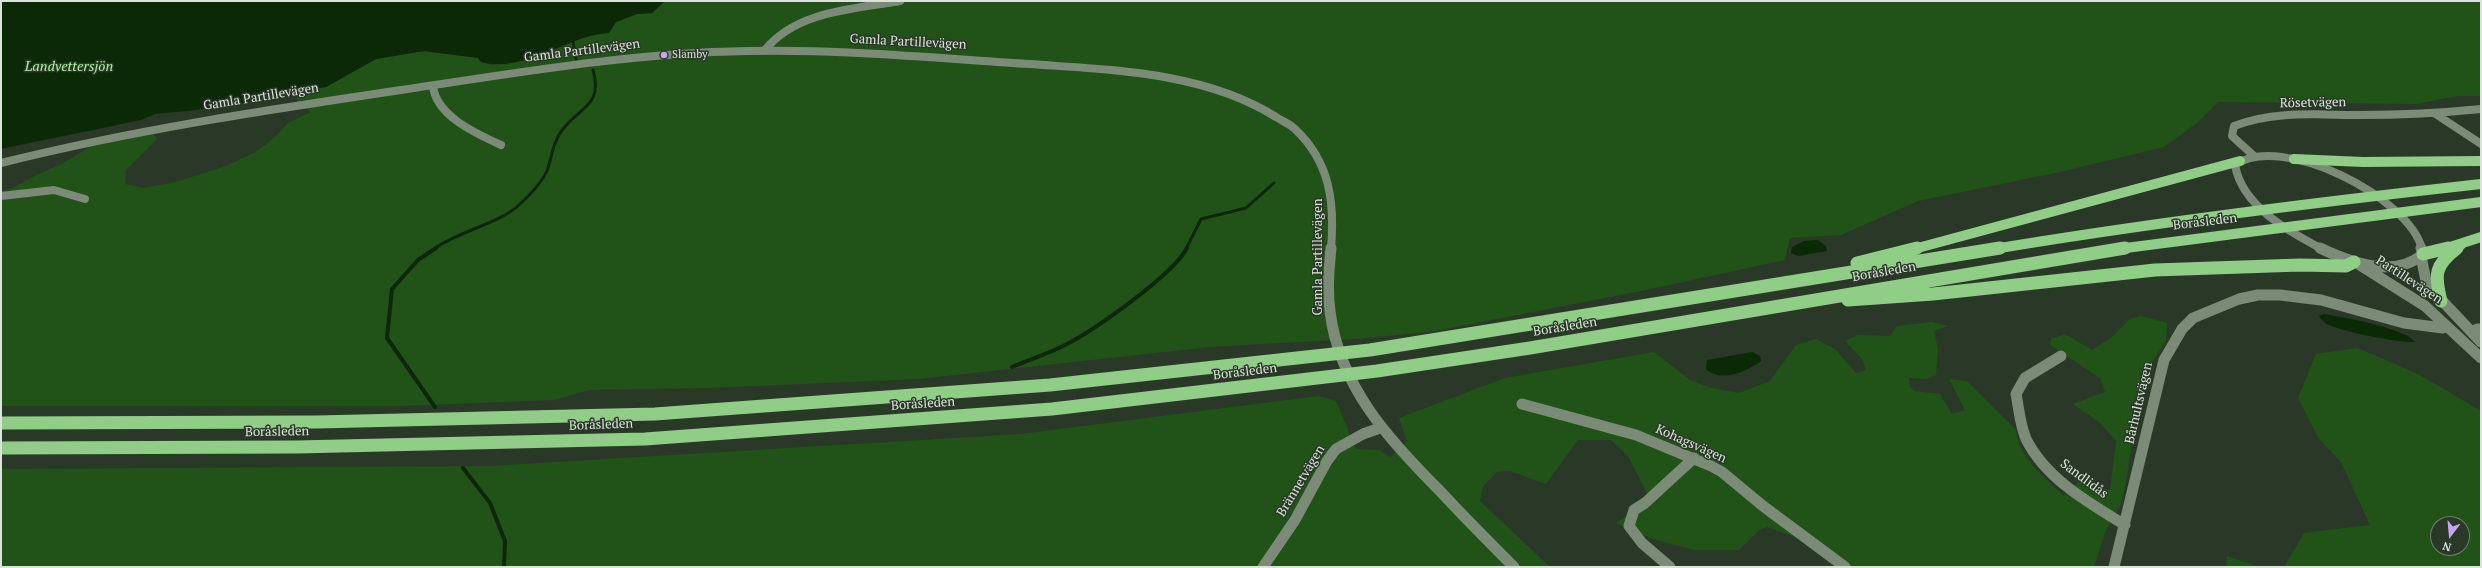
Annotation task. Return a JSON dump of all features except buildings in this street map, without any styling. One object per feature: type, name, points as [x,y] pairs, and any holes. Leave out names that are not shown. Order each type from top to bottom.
[{"type":"highway","points":[[2294,159],[2363,162],[2481,162]]},
{"type":"highway","points":[[1772,285],[2060,212],[2240,161]]},
{"type":"highway","name":"Boråsleden","points":[[1,423],[317,422],[655,414],[1050,386],[1370,350],[1530,326],[2095,232],[2284,206],[2481,184]]},
{"type":"highway","name":"Boråsleden","points":[[1,448],[305,447],[645,439],[1052,409],[1377,371],[1538,347],[2106,250],[2481,202]]},
{"type":"highway","points":[[2422,255],[2481,237]]},
{"type":"highway","points":[[2441,301],[2435,276],[2437,266],[2444,257],[2462,244]]},
{"type":"highway","points":[[1785,304],[1933,294],[2155,270],[2300,265],[2346,266],[2354,262]]},
{"type":"street","points":[[765,50],[774,38],[793,25],[818,18],[900,1]]},
{"type":"street","name":"Gamla Partillevägen","points":[[1,163],[147,129],[433,86],[664,55],[765,50],[974,60],[1150,74],[1191,81],[1218,88],[1273,114],[1306,141],[1327,172],[1332,188],[1334,208],[1330,256],[1330,312],[1342,358],[1360,396],[1380,428],[1514,567]]},
{"type":"street","points":[[433,86],[432,90],[437,100],[462,124],[501,145]]},
{"type":"street","name":"Rösetvägen","points":[[2254,156],[2232,136],[2234,126],[2251,119],[2273,116],[2434,113],[2481,109]]},
{"type":"street","points":[[2434,113],[2481,144]]},
{"type":"street","points":[[2294,159],[2254,156],[2240,161],[2235,166],[2234,176],[2250,198],[2269,215],[2327,250],[2354,262],[2400,265],[2422,255]]},
{"type":"street","name":"Partillevägen","points":[[2294,159],[2335,173],[2383,202],[2418,236],[2426,281],[2441,301],[2481,342]]},
{"type":"street","points":[[1,196],[35,190],[57,190],[75,193],[85,199]]},
{"type":"street","name":"Partillevägen","points":[[2354,262],[2422,301],[2451,326],[2481,358]]},
{"type":"street","name":"Bårhultsvägen","points":[[2114,567],[2164,360],[2182,329],[2193,318],[2238,299],[2258,295],[2280,295],[2321,300],[2404,323],[2443,328]]},
{"type":"street","name":"Sandlidås","points":[[2062,356],[2024,378],[2016,394],[2028,444],[2045,466],[2064,484],[2125,525]]},
{"type":"street","name":"Kohagsvägen","points":[[1522,404],[1636,435],[1694,458],[1722,472],[1763,506],[1845,567]]},
{"type":"street","name":"Brännetvägen","points":[[1263,567],[1295,520],[1327,461],[1336,449],[1363,434],[1380,428]]},
{"type":"street","points":[[1670,567],[1642,543],[1629,526],[1630,520],[1634,510],[1646,503],[1694,458]]},
{"type":"shaded area","points":[[665,1],[2481,1],[2481,96],[2457,96],[2416,104],[2218,102],[2197,123],[2164,147],[2060,172],[1918,201],[1841,235],[1790,238],[1785,260],[1646,290],[1435,331],[1369,338],[1210,347],[919,379],[708,388],[589,390],[554,400],[401,406],[1,406],[1,191],[11,189],[36,175],[60,165],[90,147],[153,133],[157,139],[126,170],[125,184],[143,188],[176,182],[226,166],[256,152],[275,137],[288,123],[311,112],[297,102],[297,93],[326,87],[376,59],[424,51],[478,58],[490,65],[524,59],[545,54],[584,38],[609,33],[616,22],[637,14],[652,13]]},
{"type":"shaded area","points":[[2141,316],[2167,323],[2166,341],[2148,368],[2139,399],[2125,488],[2120,506],[2106,530],[2094,567],[1835,567],[1795,537],[1767,527],[1758,531],[1739,550],[1694,550],[1653,539],[1616,523],[1650,499],[1628,456],[1611,440],[1578,440],[1546,484],[1510,471],[1497,472],[1483,486],[1480,501],[1550,567],[1,567],[1,469],[489,466],[1021,434],[1319,396],[1336,401],[1356,449],[1379,450],[1390,457],[1407,441],[1399,418],[1505,378],[1654,352],[1690,380],[1711,388],[1739,393],[1770,381],[1796,345],[1816,339],[1835,349],[1856,373],[1866,370],[1862,359],[1845,341],[1858,335],[1890,336],[1897,326],[1931,322],[1949,326],[1934,331],[1938,349],[1936,375],[1927,379],[1909,378],[1910,387],[1915,391],[1940,394],[1952,414],[1965,410],[1949,379],[1967,381],[2016,430],[2018,440],[2027,458],[2064,496],[2078,482],[2110,490],[2116,441],[2100,423],[2073,404],[2105,392],[2100,378],[2050,345],[2051,339],[2065,334],[2092,350],[2112,337],[2130,319]]},
{"type":"shaded area","points":[[2358,348],[2420,375],[2481,411],[2481,567],[2284,567],[2304,533],[2370,525],[2341,462],[2319,439],[2298,398],[2316,354]]},
{"type":"shaded area","points":[[2227,556],[2260,567],[2226,567]]},
{"type":"water","name":"Landvettersjön","points":[[1,1],[665,1],[652,13],[637,14],[616,22],[609,33],[593,35],[577,40],[529,59],[513,63],[497,64],[481,62],[478,58],[424,51],[376,59],[326,87],[264,96],[242,104],[222,104],[197,110],[155,114],[141,120],[1,149]]},
{"type":"water","points":[[1818,240],[1826,246],[1827,251],[1798,256],[1791,253],[1792,247],[1804,241]]},
{"type":"water","points":[[2324,314],[2358,320],[2387,328],[2409,337],[2415,342],[2383,339],[2332,326],[2325,323],[2319,316]]},
{"type":"water","points":[[1752,352],[1760,356],[1761,361],[1741,372],[1726,376],[1712,373],[1706,369],[1707,360]]},
{"type":"waterway","points":[[573,42],[576,59]]},
{"type":"waterway","points":[[434,249],[455,237],[502,217],[512,211],[531,193],[542,180],[547,171],[555,144],[563,129],[593,98],[595,91],[593,70]]},
{"type":"waterway","points":[[1186,249],[1201,219],[1246,208],[1274,183]]},
{"type":"waterway","points":[[435,407],[387,338],[392,289],[418,260],[436,248]]},
{"type":"waterway","points":[[1012,367],[1063,346],[1093,329],[1131,302],[1166,273],[1187,248]]},
{"type":"waterway","points":[[463,468],[490,503],[505,541],[504,567]]},
{"type":"place","name":"Slamby","points":[[664,55]]}]
